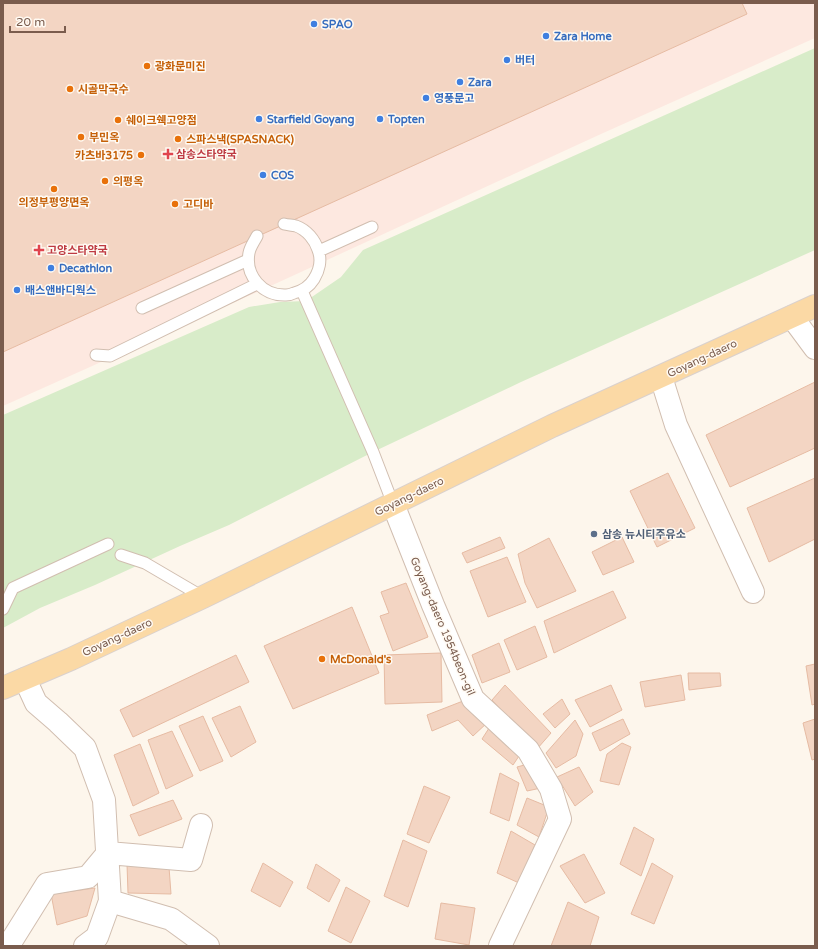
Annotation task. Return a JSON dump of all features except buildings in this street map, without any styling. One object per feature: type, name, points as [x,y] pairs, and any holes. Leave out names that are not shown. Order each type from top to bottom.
[{"type":"main road","name":"Goyang-daero","points":[[3,688],[78,656],[203,597],[552,426],[815,306]]},
{"type":"street","points":[[792,317],[815,348]]},
{"type":"street","points":[[661,377],[676,425],[753,592]]},
{"type":"street","name":"Goyang-daero 1954beon-gil","points":[[393,504],[433,605],[473,699],[528,750],[551,789],[560,819],[500,946]]},
{"type":"street","points":[[25,678],[36,703],[85,748],[104,800],[110,901],[97,937],[85,946]]},
{"type":"street","points":[[108,853],[191,860],[201,825]]},
{"type":"street","points":[[3,944],[12,940],[47,884],[88,877],[108,853]]},
{"type":"street","points":[[110,901],[171,919],[208,946]]},
{"type":"lane","points":[[257,236],[249,252],[248,260],[252,277],[257,284],[271,293],[286,296],[302,291],[311,284],[317,274],[320,263],[319,252],[314,241],[307,232],[297,227],[284,224]]},
{"type":"lane","points":[[319,252],[372,228]]},
{"type":"lane","points":[[142,308],[248,260]]},
{"type":"lane","points":[[96,354],[110,356],[257,284]]},
{"type":"lane","points":[[302,291],[373,452],[393,504]]},
{"type":"lane","points":[[3,609],[13,588],[108,544]]},
{"type":"lane","points":[[121,555],[145,562],[203,597]]},
{"type":"shaded area","name":"Starfield Goyang","points":[[3,3],[815,3],[815,38],[3,406]]},
{"type":"green space","points":[[815,48],[815,250],[521,382],[373,452],[229,525],[40,608],[3,628],[3,415],[249,307],[280,302],[306,301],[341,277],[363,250]]},
{"type":"place","name":"SPAO","points":[[314,24]]},
{"type":"place","name":"Zara Home","points":[[546,36]]},
{"type":"place","name":"버터","points":[[507,60]]},
{"type":"place","name":"광화문미진","points":[[147,66]]},
{"type":"place","name":"Zara","points":[[460,82]]},
{"type":"place","name":"시골막국수","points":[[70,89]]},
{"type":"place","name":"영풍문고","points":[[426,98]]},
{"type":"place","name":"Starfield Goyang","points":[[259,119]]},
{"type":"place","name":"Topten","points":[[380,119]]},
{"type":"place","name":"쉐이크쉑고양점","points":[[118,120]]},
{"type":"place","name":"부민옥","points":[[81,137]]},
{"type":"place","name":"스파스낵(SPASNACK)","points":[[178,139]]},
{"type":"place","name":"삼송스타약국","points":[[168,154]]},
{"type":"place","name":"카츠바3175","points":[[141,155]]},
{"type":"place","name":"COS","points":[[263,175]]},
{"type":"place","name":"의평옥","points":[[105,181]]},
{"type":"place","name":"의정부평양면옥","points":[[54,189]]},
{"type":"place","name":"고디바","points":[[175,204]]},
{"type":"place","name":"고양스타약국","points":[[39,250]]},
{"type":"place","name":"Decathlon","points":[[51,268]]},
{"type":"place","name":"배스앤바디웍스","points":[[17,290]]},
{"type":"place","name":"삼송 뉴시티주유소","points":[[594,534]]},
{"type":"place","name":"McDonald's","points":[[322,659]]}]
